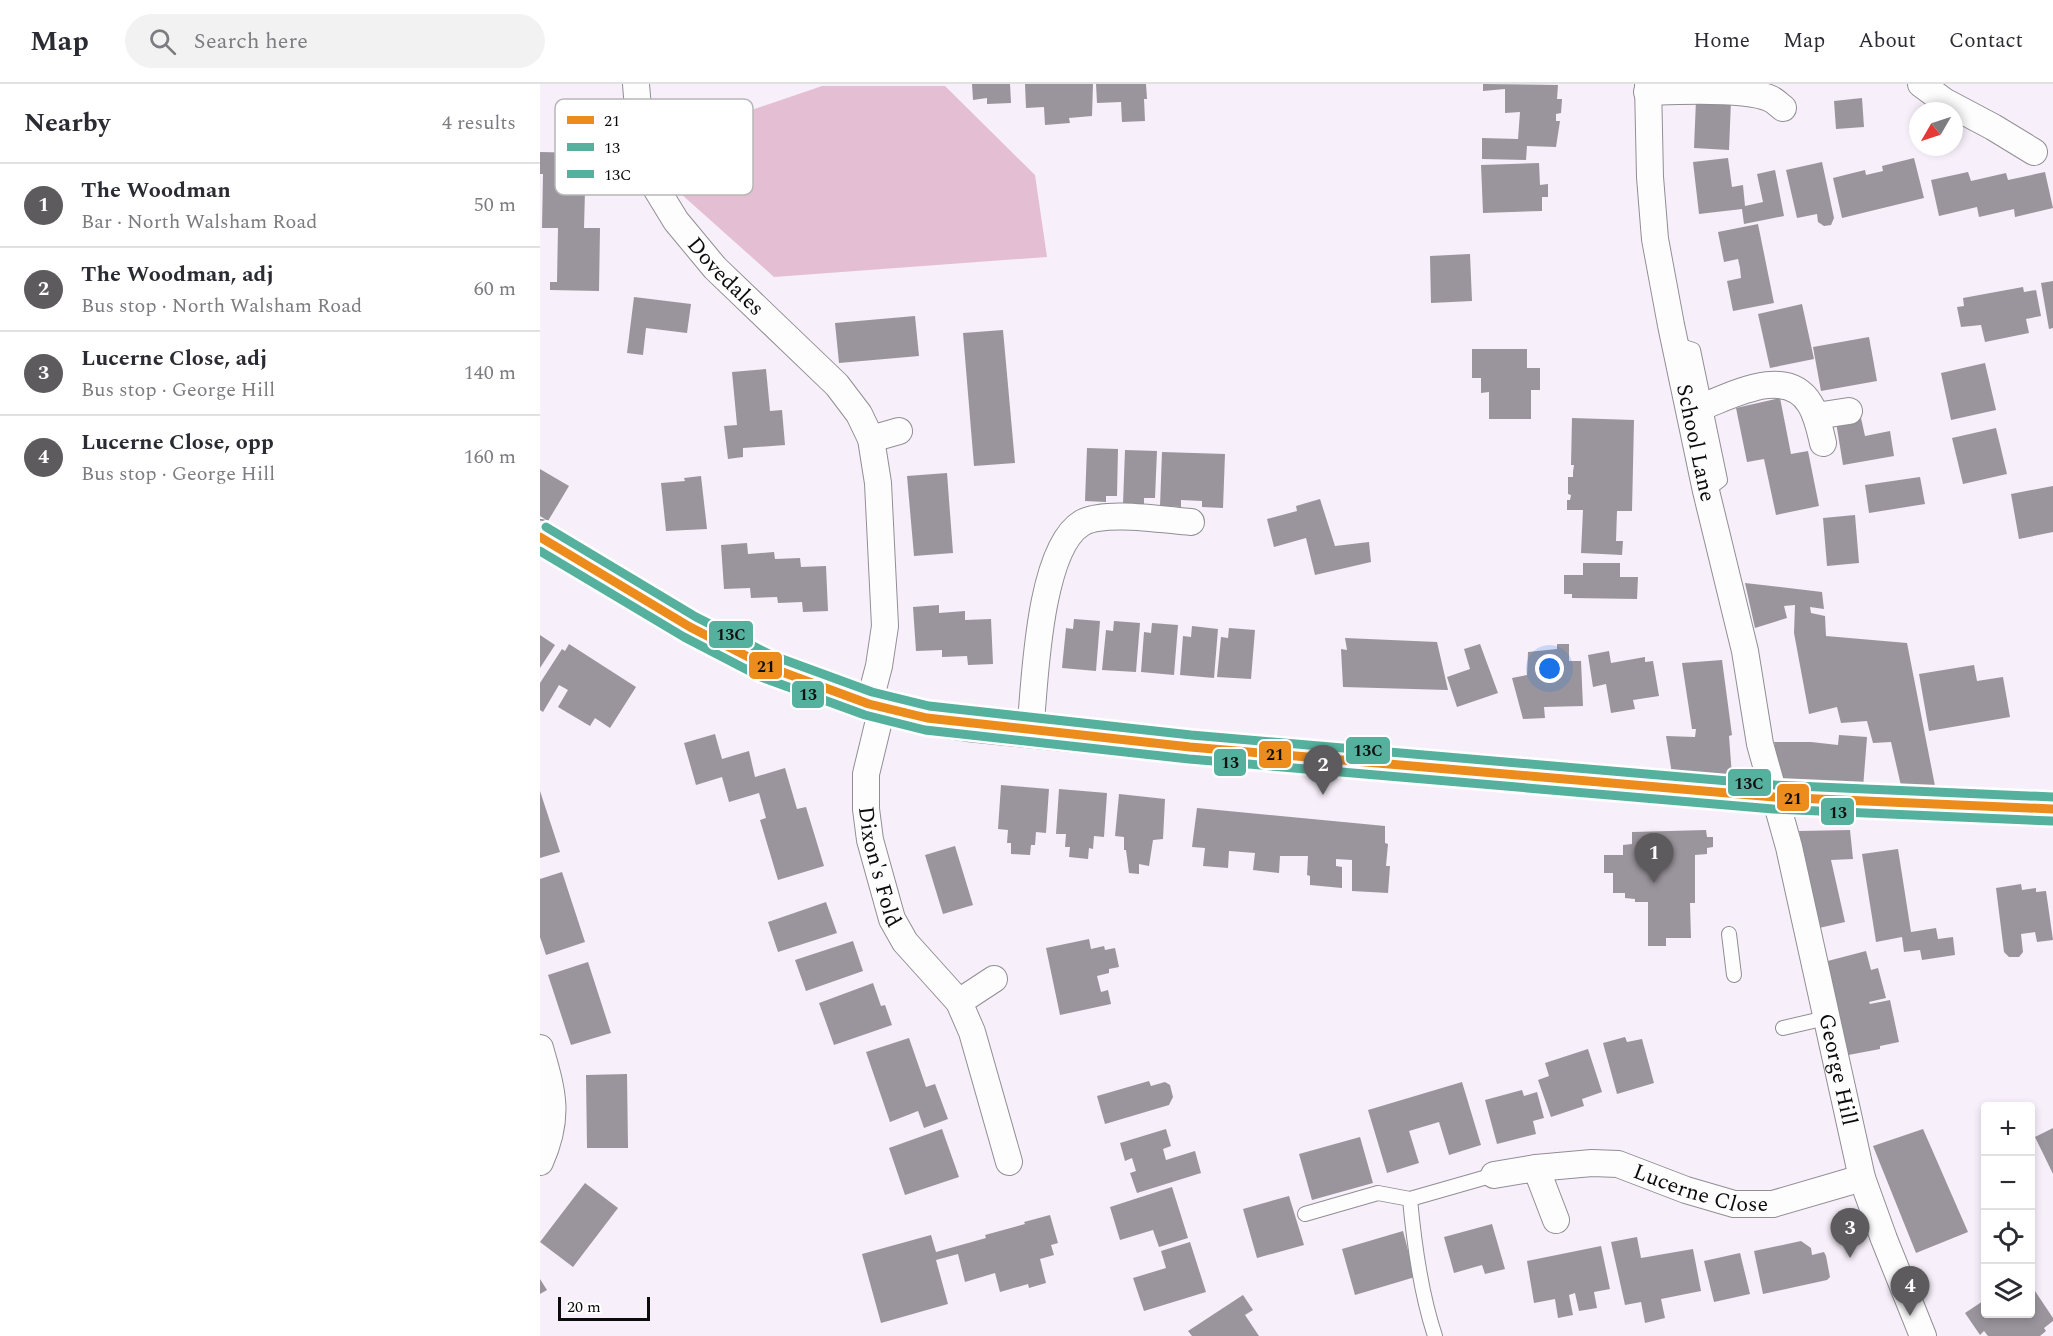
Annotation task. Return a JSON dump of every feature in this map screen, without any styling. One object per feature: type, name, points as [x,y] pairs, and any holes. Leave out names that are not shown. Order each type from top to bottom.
[{"type":"main road","points":[[540,537],[690,627],[766,666],[875,706],[968,724],[1386,764],[1774,797],[2053,809]]},
{"type":"street","name":"Dovedales","points":[[636,84],[637,99]]},
{"type":"street","points":[[1921,84],[1944,101],[2034,152]]},
{"type":"street","points":[[1647,88],[1749,94],[1771,99],[1783,108]]},
{"type":"street","name":"School Lane","points":[[1647,88],[1655,239],[1706,491],[1742,634],[1760,744],[1774,797]]},
{"type":"street","name":"Dovedales","points":[[660,195],[676,221],[715,268],[837,385],[859,414],[871,439],[878,483],[885,626],[875,706]]},
{"type":"street","points":[[1704,406],[1760,385],[1781,385],[1803,394],[1812,406],[1823,443]]},
{"type":"street","points":[[1816,416],[1849,411]]},
{"type":"street","points":[[871,439],[899,431]]},
{"type":"street","points":[[1032,731],[1037,652],[1047,585],[1068,535],[1083,522],[1110,516],[1191,522]]},
{"type":"street","name":"Dixon's Fold","points":[[875,706],[866,774],[866,809],[870,840],[892,919],[905,942],[959,1002],[972,1032],[1009,1162]]},
{"type":"street","name":"George Hill","points":[[1774,797],[1789,847],[1862,1178],[1923,1336]]},
{"type":"street","points":[[959,1002],[993,979]]},
{"type":"street","points":[[540,1047],[551,1086],[554,1113],[549,1140],[540,1162]]},
{"type":"street","name":"Lucerne Close","points":[[1494,1175],[1536,1168],[1592,1163],[1618,1164],[1686,1190],[1734,1204],[1773,1204],[1862,1178]]},
{"type":"street","points":[[1536,1168],[1556,1220]]},
{"type":"lane","points":[[1675,344],[1693,350],[1720,480],[1706,491]]},
{"type":"lane","points":[[1729,934],[1734,975]]},
{"type":"lane","points":[[1783,1028],[1826,1018]]},
{"type":"lane","points":[[1305,1214],[1378,1193],[1410,1199],[1494,1175]]},
{"type":"lane","points":[[1410,1199],[1413,1239],[1429,1318],[1435,1336]]},
{"type":"shaded area","points":[[822,86],[945,86],[1035,175],[1047,257],[774,277],[682,195],[753,195],[753,109]]},
{"type":"building","points":[[972,84],[1010,84],[1011,103],[987,104],[987,98],[973,100]]},
{"type":"building","points":[[1025,84],[1093,84],[1092,116],[1069,118],[1070,123],[1045,125],[1044,107],[1026,108]]},
{"type":"building","points":[[1096,84],[1146,84],[1145,121],[1122,122],[1121,102],[1097,103]]},
{"type":"building","points":[[1483,84],[1558,85],[1557,99],[1562,99],[1561,113],[1556,114],[1556,121],[1560,121],[1556,147],[1527,146],[1526,160],[1482,159],[1482,138],[1518,139],[1520,112],[1505,113],[1505,89],[1483,91]]},
{"type":"building","points":[[1862,98],[1864,127],[1836,129],[1834,101]]},
{"type":"building","points":[[1696,100],[1731,101],[1729,150],[1694,148]]},
{"type":"building","points":[[540,152],[555,152],[555,195],[585,195],[584,228],[600,228],[599,291],[550,290],[550,282],[557,282],[558,228],[542,228],[543,174],[540,174]]},
{"type":"building","points":[[1728,158],[1732,187],[1743,185],[1745,206],[1763,202],[1757,174],[1775,170],[1784,216],[1744,224],[1742,209],[1699,214],[1693,162]]},
{"type":"building","points":[[1914,158],[1924,198],[1842,218],[1833,178],[1865,170],[1866,175],[1883,171],[1882,166]]},
{"type":"building","points":[[1822,162],[1834,218],[1831,225],[1824,226],[1818,222],[1817,214],[1797,218],[1786,170]]},
{"type":"building","points":[[1539,163],[1540,185],[1548,184],[1548,197],[1542,197],[1542,211],[1483,213],[1481,165]]},
{"type":"building","points":[[1968,172],[1971,181],[2006,173],[2008,180],[2045,172],[2053,208],[2015,217],[2014,209],[1979,217],[1977,207],[1939,216],[1931,180]]},
{"type":"building","points":[[1758,224],[1774,303],[1733,311],[1727,281],[1741,278],[1740,268],[1738,259],[1724,262],[1718,232]]},
{"type":"building","points":[[1470,254],[1472,301],[1431,303],[1430,256]]},
{"type":"building","points":[[2053,281],[2053,328],[2049,329],[2041,283]]},
{"type":"building","points":[[2023,287],[2024,292],[2036,290],[2041,316],[2026,319],[2029,333],[1985,342],[1981,325],[1961,327],[1957,307],[1964,306],[1963,298]]},
{"type":"building","points":[[634,297],[691,304],[687,333],[646,328],[643,355],[627,353]]},
{"type":"building","points":[[1802,304],[1814,359],[1770,368],[1758,314]]},
{"type":"building","points":[[915,316],[919,356],[839,363],[835,323]]},
{"type":"building","points":[[1003,330],[1015,463],[974,466],[963,333]]},
{"type":"building","points":[[1869,337],[1877,381],[1821,391],[1813,347]]},
{"type":"building","points":[[1472,349],[1527,349],[1527,368],[1540,368],[1540,390],[1531,390],[1531,419],[1489,419],[1489,392],[1481,393],[1481,378],[1472,378]]},
{"type":"building","points":[[1985,363],[1996,410],[1951,420],[1941,373]]},
{"type":"building","points":[[766,369],[770,411],[782,410],[785,445],[743,448],[743,457],[728,459],[724,426],[737,425],[732,372]]},
{"type":"building","points":[[1780,398],[1791,454],[1808,451],[1819,506],[1776,515],[1764,459],[1747,462],[1736,408]]},
{"type":"building","points":[[1572,418],[1634,420],[1632,511],[1617,511],[1616,541],[1623,541],[1622,555],[1581,553],[1583,510],[1567,510],[1567,500],[1570,500],[1571,495],[1568,494],[1568,477],[1573,477],[1574,465],[1571,465]]},
{"type":"building","points":[[1861,418],[1865,436],[1890,431],[1894,456],[1843,465],[1836,422]]},
{"type":"building","points":[[1996,428],[2007,474],[1963,484],[1952,438]]},
{"type":"building","points":[[1087,448],[1118,449],[1117,496],[1106,496],[1106,502],[1085,501]]},
{"type":"building","points":[[1125,450],[1157,451],[1155,498],[1144,498],[1144,504],[1123,504]]},
{"type":"building","points":[[1162,452],[1225,454],[1223,508],[1202,507],[1202,501],[1181,500],[1181,507],[1160,506]]},
{"type":"building","points":[[540,469],[569,486],[548,521],[540,516]]},
{"type":"building","points":[[947,473],[953,553],[914,556],[907,476]]},
{"type":"building","points":[[701,476],[707,529],[666,531],[661,483],[685,481],[684,478]]},
{"type":"building","points":[[1920,477],[1925,504],[1869,513],[1865,485]]},
{"type":"building","points":[[2053,486],[2053,532],[2019,539],[2011,494]]},
{"type":"building","points":[[1320,499],[1335,546],[1369,542],[1371,562],[1315,575],[1306,538],[1274,547],[1267,519],[1297,511],[1296,506]]},
{"type":"building","points":[[1855,515],[1859,563],[1827,566],[1823,518]]},
{"type":"building","points":[[747,543],[748,554],[774,552],[775,559],[800,558],[801,567],[826,566],[828,611],[803,612],[802,602],[778,603],[777,597],[751,598],[750,588],[724,589],[721,545]]},
{"type":"building","points":[[1583,563],[1620,563],[1620,577],[1638,577],[1637,599],[1572,598],[1572,594],[1564,594],[1564,575],[1583,575]]},
{"type":"building","points":[[1745,583],[1822,592],[1824,609],[1810,607],[1811,613],[1825,616],[1826,636],[1907,643],[1936,791],[1902,790],[1891,742],[1873,743],[1867,721],[1841,723],[1837,707],[1809,714],[1794,633],[1795,605],[1784,606],[1787,618],[1755,628]]},
{"type":"building","points":[[939,605],[939,613],[965,611],[965,620],[991,619],[993,664],[968,665],[967,656],[942,657],[942,650],[916,651],[913,607]]},
{"type":"building","points":[[1074,619],[1100,621],[1096,671],[1062,668],[1066,628],[1073,629]]},
{"type":"building","points":[[1114,621],[1140,623],[1136,672],[1102,670],[1106,630],[1113,631]]},
{"type":"building","points":[[1152,623],[1178,625],[1174,675],[1141,672],[1144,632],[1151,633]]},
{"type":"building","points":[[1192,626],[1218,629],[1214,678],[1180,675],[1183,636],[1191,637]]},
{"type":"building","points":[[1229,628],[1255,630],[1251,679],[1217,677],[1221,637],[1228,638]]},
{"type":"building","points":[[540,635],[555,645],[540,668]]},
{"type":"building","points":[[1345,638],[1437,642],[1448,690],[1343,687],[1341,649],[1347,650]]},
{"type":"building","points":[[569,644],[636,687],[610,728],[595,718],[590,726],[558,707],[568,690],[559,685],[543,712],[540,710],[540,683],[562,649],[565,651]]},
{"type":"building","points":[[1480,644],[1498,693],[1457,707],[1447,677],[1470,669],[1464,649]]},
{"type":"building","points":[[1557,644],[1569,644],[1569,661],[1581,661],[1583,706],[1544,707],[1545,718],[1523,719],[1512,678],[1527,675],[1528,652],[1557,649]]},
{"type":"building","points":[[1609,651],[1611,663],[1645,657],[1645,662],[1653,661],[1659,696],[1633,700],[1635,709],[1611,713],[1606,684],[1593,687],[1588,655]]},
{"type":"building","points":[[1722,660],[1732,735],[1729,736],[1732,776],[1672,774],[1666,736],[1695,737],[1696,729],[1692,729],[1682,663]]},
{"type":"building","points":[[1974,665],[1977,681],[2003,677],[2010,717],[1929,731],[1919,674]]},
{"type":"building","points":[[715,734],[722,759],[749,751],[755,777],[785,768],[797,809],[806,807],[824,866],[778,880],[760,820],[766,818],[759,793],[729,802],[722,777],[696,785],[684,743]]},
{"type":"building","points":[[1839,735],[1867,737],[1863,788],[1782,783],[1774,742],[1838,745]]},
{"type":"building","points":[[1001,785],[1049,789],[1046,833],[1036,832],[1035,845],[1031,845],[1030,855],[1011,854],[1011,843],[1007,843],[1008,830],[998,829]]},
{"type":"building","points":[[1059,789],[1107,793],[1104,837],[1094,836],[1093,849],[1089,848],[1088,859],[1069,857],[1070,847],[1065,847],[1066,834],[1056,834]]},
{"type":"building","points":[[540,791],[560,852],[540,858]]},
{"type":"building","points":[[1119,794],[1165,799],[1163,839],[1153,840],[1149,866],[1139,864],[1139,874],[1129,873],[1124,837],[1115,836]]},
{"type":"building","points":[[1197,808],[1385,826],[1385,843],[1388,844],[1386,866],[1390,866],[1388,893],[1352,891],[1352,860],[1336,859],[1336,866],[1342,867],[1342,888],[1310,885],[1310,876],[1307,875],[1308,856],[1280,856],[1279,873],[1253,870],[1255,853],[1229,851],[1228,868],[1203,866],[1205,848],[1192,847]]},
{"type":"building","points":[[1706,830],[1707,837],[1713,837],[1713,847],[1707,848],[1707,854],[1695,855],[1695,903],[1690,903],[1691,938],[1666,938],[1666,946],[1648,946],[1648,902],[1635,902],[1635,899],[1625,898],[1625,893],[1613,893],[1613,873],[1604,873],[1604,855],[1623,855],[1623,845],[1632,844],[1632,832]]},
{"type":"building","points":[[1850,830],[1853,859],[1831,860],[1845,922],[1815,929],[1812,899],[1799,831]]},
{"type":"building","points":[[955,846],[973,905],[943,914],[925,855]]},
{"type":"building","points":[[1898,849],[1911,932],[1936,928],[1938,939],[1953,937],[1955,955],[1922,960],[1920,950],[1904,952],[1902,937],[1876,942],[1862,854]]},
{"type":"building","points":[[562,872],[585,942],[546,955],[540,937],[540,879]]},
{"type":"building","points":[[2021,884],[2022,890],[2036,888],[2036,892],[2046,891],[2053,940],[2037,942],[2035,932],[2021,934],[2023,952],[2019,957],[2009,957],[2004,952],[1996,888]]},
{"type":"building","points":[[826,902],[837,933],[778,952],[768,922]]},
{"type":"building","points":[[1089,939],[1091,949],[1104,946],[1105,950],[1115,948],[1119,967],[1109,969],[1109,973],[1097,976],[1101,992],[1108,990],[1111,1004],[1060,1015],[1046,948]]},
{"type":"building","points":[[853,941],[863,971],[806,991],[795,960]]},
{"type":"building","points":[[1866,951],[1871,970],[1878,968],[1886,998],[1869,1002],[1870,1004],[1890,1000],[1899,1042],[1880,1046],[1880,1049],[1843,1056],[1820,963]]},
{"type":"building","points":[[588,962],[611,1033],[571,1045],[548,975]]},
{"type":"building","points":[[873,983],[881,1006],[885,1005],[892,1025],[834,1045],[819,1003]]},
{"type":"building","points":[[1625,1037],[1627,1042],[1642,1039],[1654,1083],[1617,1094],[1603,1043]]},
{"type":"building","points":[[909,1038],[926,1087],[935,1084],[948,1119],[924,1128],[918,1111],[890,1122],[866,1052]]},
{"type":"building","points":[[1588,1049],[1602,1092],[1582,1099],[1584,1106],[1551,1117],[1538,1080],[1549,1076],[1545,1063]]},
{"type":"building","points":[[627,1074],[628,1148],[587,1148],[586,1075]]},
{"type":"building","points":[[1149,1081],[1151,1086],[1165,1082],[1170,1085],[1173,1097],[1169,1105],[1105,1124],[1097,1096]]},
{"type":"building","points":[[1462,1082],[1481,1145],[1449,1155],[1439,1122],[1409,1131],[1419,1163],[1387,1173],[1368,1110]]},
{"type":"building","points":[[1522,1090],[1524,1096],[1537,1092],[1544,1118],[1533,1121],[1536,1134],[1497,1144],[1485,1100]]},
{"type":"building","points":[[2053,1128],[2053,1174],[2035,1137]]},
{"type":"building","points":[[942,1129],[959,1177],[905,1195],[889,1148]]},
{"type":"building","points":[[1166,1129],[1171,1146],[1163,1149],[1166,1160],[1195,1151],[1201,1173],[1137,1193],[1130,1173],[1136,1171],[1132,1158],[1125,1161],[1120,1143]]},
{"type":"building","points":[[1923,1129],[1968,1232],[1916,1253],[1873,1146]]},
{"type":"building","points":[[1360,1137],[1373,1183],[1312,1200],[1299,1154]]},
{"type":"building","points":[[585,1183],[618,1208],[573,1267],[540,1242]]},
{"type":"building","points":[[1172,1187],[1188,1238],[1159,1247],[1153,1230],[1120,1240],[1110,1207]]},
{"type":"building","points":[[1289,1196],[1304,1245],[1257,1258],[1243,1209]]},
{"type":"building","points":[[1050,1215],[1058,1243],[1051,1245],[1054,1255],[1040,1259],[1046,1283],[1029,1288],[1028,1284],[1000,1292],[995,1273],[965,1282],[958,1254],[936,1260],[948,1304],[881,1323],[862,1254],[931,1235],[936,1252],[986,1238],[985,1235]]},
{"type":"building","points":[[1492,1224],[1505,1269],[1485,1274],[1482,1265],[1454,1273],[1444,1237]]},
{"type":"building","points":[[1403,1231],[1415,1277],[1355,1295],[1342,1249]]},
{"type":"building","points":[[1637,1237],[1641,1258],[1693,1249],[1701,1291],[1661,1299],[1665,1318],[1645,1323],[1641,1302],[1625,1305],[1611,1242]]},
{"type":"building","points":[[1801,1241],[1811,1248],[1812,1255],[1824,1252],[1830,1277],[1827,1280],[1763,1294],[1754,1251]]},
{"type":"building","points":[[1190,1242],[1206,1292],[1144,1311],[1133,1278],[1166,1268],[1161,1251]]},
{"type":"building","points":[[1601,1246],[1610,1289],[1594,1292],[1597,1308],[1579,1311],[1575,1293],[1569,1295],[1573,1315],[1558,1318],[1555,1299],[1534,1303],[1527,1261]]},
{"type":"building","points":[[1740,1253],[1750,1294],[1714,1302],[1704,1261]]},
{"type":"building","points":[[540,1279],[547,1290],[540,1294]]},
{"type":"building","points":[[2035,1291],[2053,1321],[2044,1328],[2046,1331],[2040,1336],[1988,1336],[1984,1331],[1980,1335],[1965,1313],[1981,1302],[1981,1318],[2035,1318]]},
{"type":"building","points":[[1243,1295],[1253,1310],[1245,1315],[1259,1336],[1192,1336],[1188,1331]]},
{"type":"transit line","name":"13C","points":[[546,527],[696,617],[771,655],[872,692],[929,706],[1191,735],[1775,785],[2053,797]]},
{"type":"transit line","name":"21","points":[[540,537],[690,627],[766,666],[869,704],[927,718],[1190,747],[1774,797],[2053,809]]},
{"type":"transit line","name":"13","points":[[540,551],[684,637],[761,677],[865,715],[925,730],[1189,759],[1773,809],[2052,821]]},
{"type":"place","name":"The Woodman, adj","points":[[1323,795]]},
{"type":"place","name":"The Woodman","points":[[1654,883]]},
{"type":"place","name":"Lucerne Close, adj","points":[[1850,1258]]},
{"type":"place","name":"Lucerne Close, opp","points":[[1910,1316]]}]
